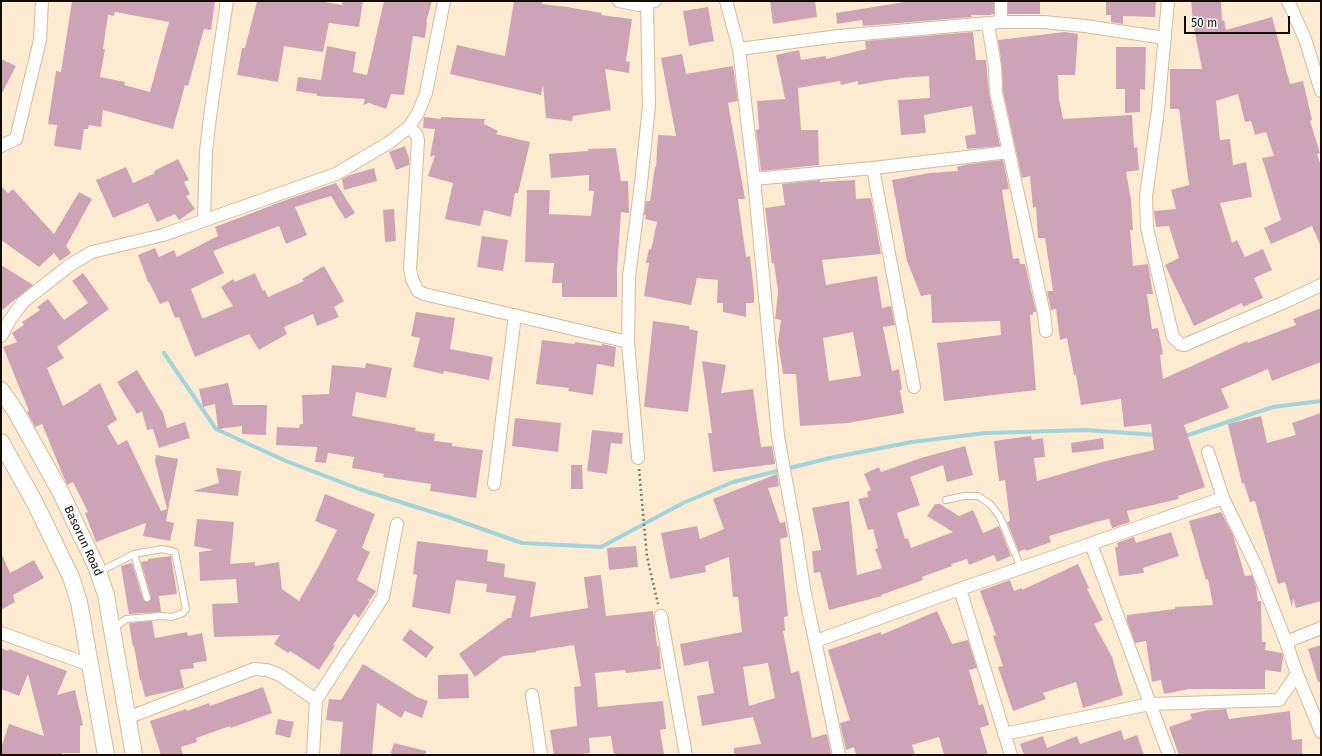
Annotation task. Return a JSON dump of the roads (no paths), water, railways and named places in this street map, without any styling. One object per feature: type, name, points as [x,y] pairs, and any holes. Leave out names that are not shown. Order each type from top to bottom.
[{"type":"main road","name":"Basorun Road","points":[[1,390],[16,412],[60,492],[99,572],[106,595],[134,755]]},
{"type":"main road","points":[[1,442],[72,577],[80,602],[106,755]]},
{"type":"street","points":[[204,220],[206,151],[228,1]]},
{"type":"street","points":[[1,336],[23,302],[70,265],[92,252],[162,235],[336,174],[390,142],[409,127],[418,113],[426,92],[444,1]]},
{"type":"street","points":[[619,1],[645,3],[649,106],[629,277],[628,342],[638,458]]},
{"type":"street","points":[[726,1],[740,48],[778,436],[804,589],[839,755]]},
{"type":"street","points":[[1001,1],[1001,22]]},
{"type":"street","points":[[1168,1],[1158,110],[1146,204],[1147,228],[1173,337],[1180,344],[1184,345],[1321,285]]},
{"type":"street","points":[[1288,1],[1304,39],[1321,91]]},
{"type":"street","points":[[1,146],[16,139],[40,40],[40,2]]},
{"type":"street","points":[[740,48],[839,36],[1001,22],[1044,22],[1085,26],[1165,38]]},
{"type":"street","points":[[988,24],[995,67],[996,92],[1044,314],[1046,331]]},
{"type":"street","points":[[409,127],[417,135],[418,141],[410,268],[412,278],[418,291],[424,294],[628,342]]},
{"type":"street","points":[[754,179],[873,168],[1009,152]]},
{"type":"street","points":[[873,168],[914,387]]},
{"type":"street","points":[[494,484],[515,316]]},
{"type":"street","points":[[1208,452],[1223,498],[1256,566],[1297,674],[1321,732]]},
{"type":"street","points":[[816,641],[960,589],[1223,498]]},
{"type":"street","points":[[312,755],[316,700],[383,597],[397,524]]},
{"type":"street","points":[[1091,544],[1169,755]]},
{"type":"street","points":[[960,589],[1011,755]]},
{"type":"street","points":[[661,616],[686,755]]},
{"type":"street","points":[[1286,642],[1321,628]]},
{"type":"street","points":[[1,633],[90,666]]},
{"type":"street","points":[[127,718],[254,669],[267,670],[280,674],[316,700]]},
{"type":"street","points":[[1004,734],[1150,704],[1279,700],[1297,674]]},
{"type":"street","points":[[532,695],[541,755]]},
{"type":"lane","points":[[946,500],[964,496],[978,496],[990,504],[1000,517],[1021,568]]},
{"type":"lane","points":[[99,572],[134,554],[162,549],[175,552],[186,609],[183,613],[172,617],[161,616],[126,619],[112,630]]},
{"type":"lane","points":[[134,554],[147,598]]},
{"type":"waterway","points":[[164,353],[216,429],[286,461],[359,489],[448,517],[522,543],[601,547],[683,503],[733,482],[830,458],[912,442],[986,433],[1085,430],[1157,435]]},
{"type":"waterway","points":[[1182,437],[1273,407],[1321,401]]}]
